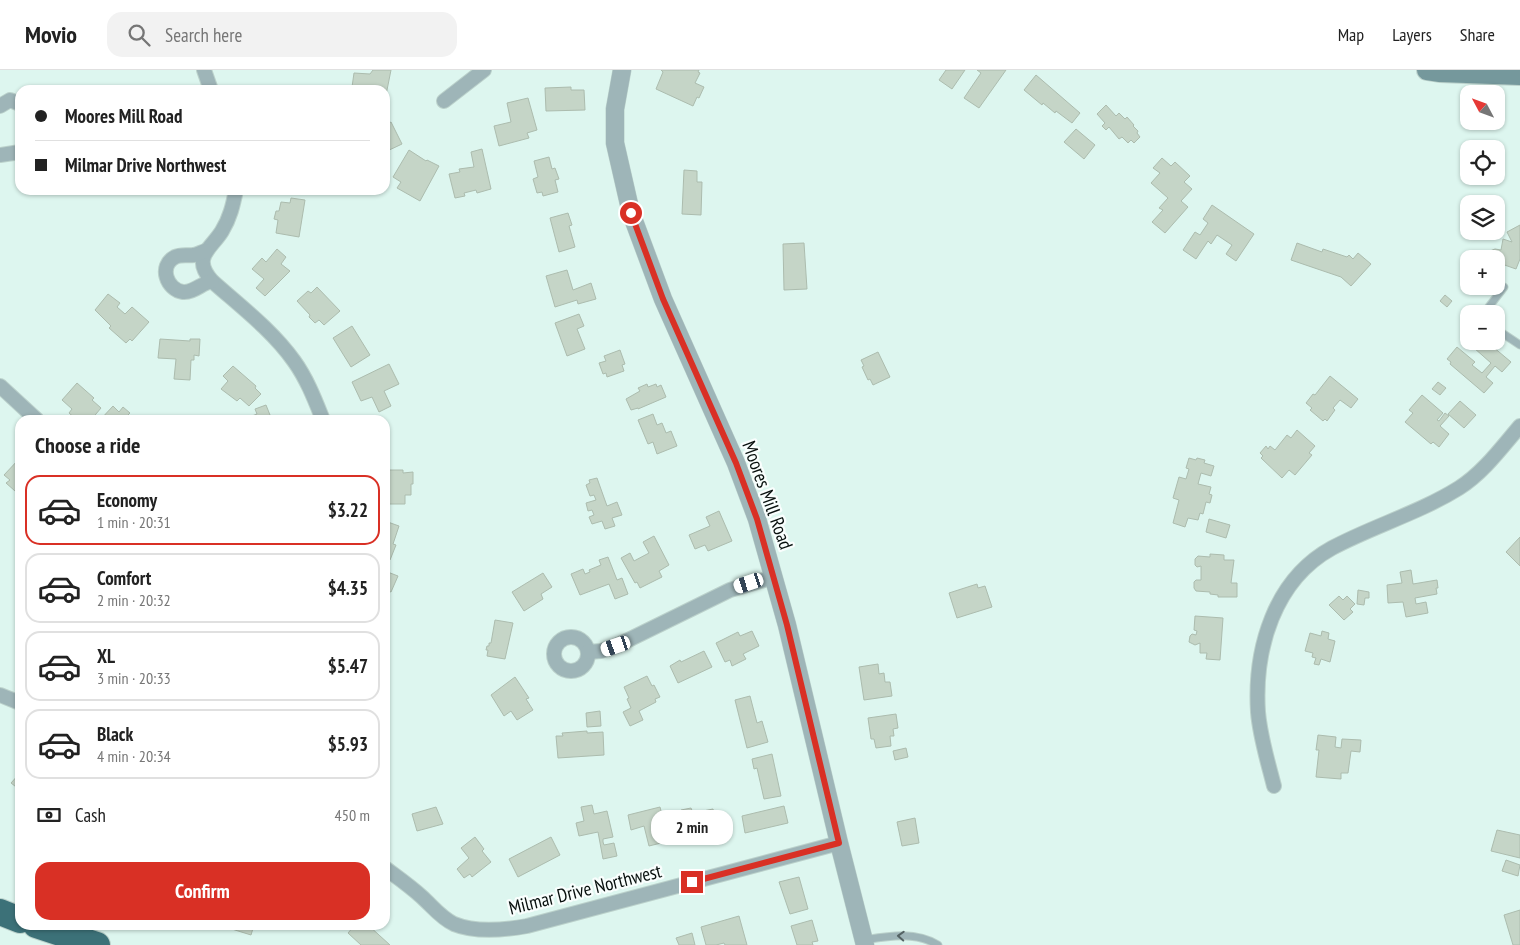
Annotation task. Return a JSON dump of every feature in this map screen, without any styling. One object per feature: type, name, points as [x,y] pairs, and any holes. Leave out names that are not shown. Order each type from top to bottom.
[{"type":"highway","points":[[0,912],[15,918]]},
{"type":"highway","points":[[51,930],[97,945]]},
{"type":"main road","points":[[1427,70],[1520,75]]},
{"type":"street","points":[[204,70],[209,85]]},
{"type":"street","points":[[444,101],[484,70]]},
{"type":"street","name":"Moores Mill Road","points":[[622,70],[615,109],[615,143],[631,213],[663,299],[746,489],[774,577],[864,942]]},
{"type":"street","points":[[0,106],[10,100],[15,102]]},
{"type":"street","points":[[0,155],[15,153]]},
{"type":"street","points":[[212,280],[204,282],[192,291],[184,292],[174,289],[166,278],[167,266],[174,257],[183,254],[196,255],[206,250],[225,226],[235,195]]},
{"type":"street","points":[[206,250],[203,261],[207,275],[277,340],[309,386],[320,415]]},
{"type":"street","points":[[0,386],[32,415]]},
{"type":"street","points":[[1274,786],[1263,744],[1258,713],[1258,695],[1260,657],[1264,638],[1271,616],[1284,594],[1302,571],[1330,549],[1413,512],[1460,488],[1477,473],[1520,426]]},
{"type":"street","points":[[588,652],[601,651],[616,646],[730,590],[774,577]]},
{"type":"street","points":[[0,695],[15,701]]},
{"type":"street","name":"Milmar Drive Northwest","points":[[390,872],[456,925],[482,930],[527,926],[839,843]]},
{"type":"lane","points":[[1489,305],[1497,295]]},
{"type":"lane","points":[[1505,335],[1520,346]]},
{"type":"lane","points":[[864,942],[885,935],[906,935],[938,945]]},
{"type":"building","points":[[373,70],[391,70],[388,85],[352,85],[354,73],[370,74]]},
{"type":"building","points":[[661,70],[699,70],[698,72],[700,73],[695,83],[704,87],[693,106],[656,89],[663,72]]},
{"type":"building","points":[[946,70],[965,70],[952,89],[939,80]]},
{"type":"building","points":[[977,70],[1006,70],[979,108],[964,98],[981,73]]},
{"type":"building","points":[[1036,75],[1080,113],[1072,123],[1043,103],[1042,105],[1024,90]]},
{"type":"building","points":[[571,87],[571,90],[584,90],[585,110],[546,111],[545,88]]},
{"type":"building","points":[[528,98],[537,130],[527,133],[529,138],[499,146],[494,126],[511,122],[507,103]]},
{"type":"building","points":[[1106,105],[1116,116],[1119,113],[1125,119],[1127,117],[1134,125],[1140,137],[1134,143],[1131,140],[1128,143],[1122,137],[1119,139],[1109,127],[1106,130],[1102,126],[1105,123],[1097,114]]},
{"type":"building","points":[[390,122],[402,144],[390,150]]},
{"type":"building","points":[[1076,129],[1095,145],[1084,159],[1064,142]]},
{"type":"building","points":[[482,149],[491,189],[477,193],[476,190],[464,193],[465,196],[455,198],[449,174],[460,172],[459,169],[474,167],[471,152]]},
{"type":"building","points":[[409,150],[426,161],[439,166],[420,201],[397,188],[401,182],[393,177]]},
{"type":"building","points":[[549,157],[552,169],[555,168],[559,179],[555,180],[558,192],[543,196],[542,192],[537,193],[533,179],[538,177],[534,161]]},
{"type":"building","points":[[1162,158],[1171,166],[1175,162],[1190,176],[1184,182],[1192,189],[1181,201],[1188,207],[1165,233],[1152,222],[1163,210],[1159,208],[1168,198],[1151,183],[1160,173],[1153,168]]},
{"type":"building","points":[[684,170],[697,171],[697,182],[702,182],[701,215],[682,214]]},
{"type":"building","points":[[291,198],[305,200],[299,237],[276,233],[278,220],[274,219],[276,211],[279,211],[281,202],[290,203]]},
{"type":"building","points":[[1212,205],[1254,234],[1236,261],[1226,254],[1232,245],[1217,235],[1211,244],[1208,241],[1196,259],[1183,250],[1195,232],[1200,235],[1208,223],[1203,219]]},
{"type":"building","points":[[568,213],[572,225],[569,226],[575,247],[559,252],[550,218]]},
{"type":"building","points":[[1520,225],[1520,259],[1516,269],[1505,265],[1505,250],[1501,250],[1503,240],[1512,242],[1507,232]]},
{"type":"building","points":[[804,243],[807,289],[784,290],[783,244]]},
{"type":"building","points":[[1297,243],[1322,252],[1323,249],[1347,257],[1349,255],[1353,259],[1358,253],[1371,264],[1351,286],[1341,277],[1291,260]]},
{"type":"building","points":[[277,249],[286,257],[281,264],[290,271],[265,296],[256,288],[264,279],[252,269],[262,258],[266,262]]},
{"type":"building","points":[[567,270],[573,290],[591,283],[596,299],[578,304],[577,300],[555,307],[546,276]]},
{"type":"building","points":[[317,287],[340,311],[324,325],[319,320],[315,323],[297,301],[308,291],[311,293]]},
{"type":"building","points":[[108,294],[120,303],[117,307],[125,314],[132,307],[149,322],[132,341],[130,339],[126,343],[109,328],[111,326],[95,310]]},
{"type":"building","points":[[1445,295],[1452,301],[1447,307],[1440,301]]},
{"type":"building","points":[[579,314],[584,326],[577,329],[585,349],[567,356],[555,323]]},
{"type":"building","points":[[352,326],[370,355],[351,367],[333,338]]},
{"type":"building","points":[[160,339],[190,341],[190,339],[200,339],[199,356],[194,355],[194,360],[191,360],[190,380],[174,379],[176,359],[158,358]]},
{"type":"building","points":[[1457,347],[1475,362],[1472,365],[1482,373],[1491,363],[1476,350],[1497,350],[1511,362],[1502,372],[1495,366],[1486,377],[1493,383],[1484,393],[1450,364],[1451,362],[1447,359]]},
{"type":"building","points":[[620,350],[625,364],[622,365],[624,371],[607,377],[606,373],[603,374],[599,363],[606,361],[604,356]]},
{"type":"building","points":[[878,352],[890,377],[873,385],[870,379],[868,380],[861,360]]},
{"type":"building","points":[[389,364],[399,384],[384,391],[391,406],[379,412],[372,397],[361,401],[352,382]]},
{"type":"building","points":[[233,366],[256,386],[255,388],[261,394],[249,406],[240,398],[237,401],[221,389],[228,381],[223,376]]},
{"type":"building","points":[[1330,376],[1358,399],[1351,408],[1340,400],[1333,408],[1335,410],[1327,421],[1325,419],[1323,421],[1310,410],[1312,408],[1306,403]]},
{"type":"building","points":[[1438,382],[1446,388],[1440,395],[1432,389]]},
{"type":"building","points":[[77,383],[94,398],[92,400],[101,408],[95,415],[71,415],[69,413],[72,409],[62,400]]},
{"type":"building","points":[[647,384],[648,387],[656,384],[657,387],[661,385],[666,397],[631,410],[626,399],[640,391],[638,388]]},
{"type":"building","points":[[1422,395],[1443,413],[1437,420],[1439,421],[1445,413],[1449,416],[1440,426],[1449,434],[1439,447],[1433,442],[1431,444],[1405,422],[1413,413],[1409,410]]},
{"type":"building","points":[[1460,401],[1476,415],[1464,428],[1448,414]]},
{"type":"building","points":[[266,405],[270,415],[254,415],[257,414],[255,409]]},
{"type":"building","points":[[113,406],[119,412],[123,407],[130,413],[128,415],[105,415]]},
{"type":"building","points":[[653,414],[657,425],[662,423],[666,433],[671,431],[677,446],[657,454],[653,442],[648,444],[638,420]]},
{"type":"building","points":[[1297,430],[1315,446],[1309,453],[1312,455],[1295,475],[1289,470],[1282,478],[1261,458],[1263,456],[1260,453],[1266,446],[1268,449],[1270,446],[1275,450],[1287,435],[1291,438]]},
{"type":"building","points":[[1189,458],[1205,460],[1204,463],[1214,466],[1211,476],[1201,473],[1198,484],[1211,487],[1209,494],[1212,495],[1210,503],[1206,502],[1203,514],[1200,513],[1198,520],[1188,518],[1185,527],[1173,523],[1179,500],[1173,498],[1179,477],[1186,479],[1189,469],[1186,468]]},
{"type":"building","points":[[15,463],[15,491],[6,483],[10,480],[4,475]]},
{"type":"building","points":[[390,470],[403,470],[403,473],[413,472],[411,495],[405,495],[405,504],[390,504]]},
{"type":"building","points":[[597,478],[607,506],[617,502],[622,515],[612,518],[615,526],[605,529],[602,521],[592,524],[589,517],[594,515],[592,510],[588,511],[586,503],[596,500],[594,495],[590,496],[586,485],[590,483],[589,480]]},
{"type":"building","points":[[719,511],[732,541],[708,551],[705,545],[695,549],[689,535],[710,526],[706,517]]},
{"type":"building","points":[[1209,519],[1230,525],[1226,538],[1206,532]]},
{"type":"building","points":[[390,523],[399,526],[393,544],[396,545],[390,560]]},
{"type":"building","points":[[654,536],[669,565],[659,571],[662,577],[640,588],[637,582],[635,583],[621,558],[630,553],[634,561],[649,553],[643,542]]},
{"type":"building","points":[[1520,537],[1520,566],[1506,552]]},
{"type":"building","points":[[1210,554],[1224,555],[1224,560],[1234,560],[1231,583],[1237,583],[1237,597],[1218,597],[1218,595],[1210,594],[1210,592],[1196,591],[1194,588],[1194,582],[1201,580],[1201,566],[1197,567],[1195,565],[1195,559],[1198,556],[1210,557]]},
{"type":"building","points":[[608,557],[617,580],[622,578],[628,594],[615,599],[609,584],[580,595],[571,574],[583,569],[585,574],[590,572],[589,570],[601,565],[599,560]]},
{"type":"building","points":[[1411,570],[1413,584],[1437,580],[1438,588],[1436,588],[1437,594],[1415,598],[1416,604],[1426,602],[1428,613],[1406,617],[1403,602],[1388,603],[1387,585],[1402,583],[1400,572]]},
{"type":"building","points":[[390,573],[398,576],[390,592]]},
{"type":"building","points":[[543,573],[552,587],[541,594],[543,599],[524,611],[512,592]]},
{"type":"building","points":[[977,584],[978,588],[985,586],[992,607],[957,618],[949,593]]},
{"type":"building","points":[[1358,590],[1369,592],[1369,598],[1365,598],[1364,605],[1357,604]]},
{"type":"building","points":[[1339,596],[1343,600],[1347,596],[1355,604],[1350,609],[1353,612],[1344,620],[1329,605]]},
{"type":"building","points":[[1195,616],[1223,618],[1220,660],[1206,659],[1207,653],[1200,653],[1200,643],[1195,645],[1189,642],[1190,636],[1192,634],[1196,635],[1197,631],[1194,630]]},
{"type":"building","points":[[495,620],[513,623],[505,659],[487,656],[488,650],[486,650],[489,643],[491,643]]},
{"type":"building","points":[[752,631],[759,646],[743,654],[746,659],[732,666],[730,660],[725,662],[716,643],[738,632],[740,636]]},
{"type":"building","points":[[1322,631],[1329,633],[1328,639],[1335,641],[1330,662],[1321,659],[1319,665],[1314,664],[1316,658],[1312,657],[1313,653],[1305,651],[1310,633],[1321,636]]},
{"type":"building","points":[[704,651],[712,667],[678,683],[670,666]]},
{"type":"building","points":[[878,664],[879,674],[884,673],[885,682],[890,682],[892,696],[864,700],[859,667]]},
{"type":"building","points":[[647,676],[660,697],[655,699],[656,702],[639,711],[643,720],[630,726],[623,712],[631,708],[624,687]]},
{"type":"building","points":[[515,677],[529,698],[526,699],[533,710],[517,720],[511,711],[504,716],[491,695]]},
{"type":"building","points":[[750,696],[757,723],[762,721],[768,742],[747,748],[735,700]]},
{"type":"building","points":[[600,711],[601,726],[587,727],[586,713]]},
{"type":"building","points":[[896,714],[898,728],[893,729],[894,736],[890,736],[891,746],[876,748],[874,739],[871,739],[868,718]]},
{"type":"building","points":[[587,731],[587,733],[603,732],[604,755],[558,758],[556,736],[563,736],[562,733]]},
{"type":"building","points":[[1318,735],[1336,737],[1335,747],[1341,748],[1342,739],[1361,740],[1360,752],[1351,751],[1348,773],[1341,773],[1341,779],[1316,777],[1319,750],[1316,750]]},
{"type":"building","points":[[906,748],[908,757],[895,760],[893,751]]},
{"type":"building","points":[[772,754],[781,796],[764,799],[757,768],[754,769],[752,759]]},
{"type":"building","points":[[592,805],[594,814],[607,811],[613,837],[603,839],[603,842],[604,845],[614,843],[617,856],[603,859],[598,832],[579,836],[576,823],[584,821],[581,807]]},
{"type":"building","points":[[784,806],[788,823],[745,833],[742,816]]},
{"type":"building","points":[[436,807],[443,824],[417,831],[412,814]]},
{"type":"building","points":[[660,807],[664,822],[656,824],[661,843],[649,846],[644,826],[631,830],[628,815]]},
{"type":"building","points":[[691,808],[693,813],[713,809],[717,825],[677,836],[674,819],[683,817],[681,810]]},
{"type":"building","points":[[915,818],[919,843],[902,846],[897,822]]},
{"type":"building","points":[[1497,830],[1520,835],[1520,858],[1491,851]]},
{"type":"building","points":[[475,837],[484,849],[482,851],[491,862],[472,877],[470,874],[464,878],[457,869],[469,858],[461,848]]},
{"type":"building","points":[[551,837],[560,855],[518,877],[509,859]]},
{"type":"building","points":[[1506,860],[1520,865],[1518,876],[1502,871]]},
{"type":"building","points":[[799,877],[808,909],[790,914],[779,882]]},
{"type":"building","points":[[1520,910],[1520,945],[1513,945],[1504,915]]},
{"type":"building","points":[[739,916],[747,945],[725,945],[724,943],[706,945],[701,927]]},
{"type":"building","points":[[812,920],[818,941],[812,942],[813,945],[797,945],[791,926]]},
{"type":"building","points":[[235,930],[252,930],[251,935]]},
{"type":"building","points":[[351,930],[374,930],[390,945],[361,945],[348,933]]},
{"type":"building","points":[[692,933],[695,945],[679,945],[676,938]]},
{"type":"route","points":[[631,213],[663,299],[736,463],[757,519],[787,625],[839,843],[692,882]]}]
